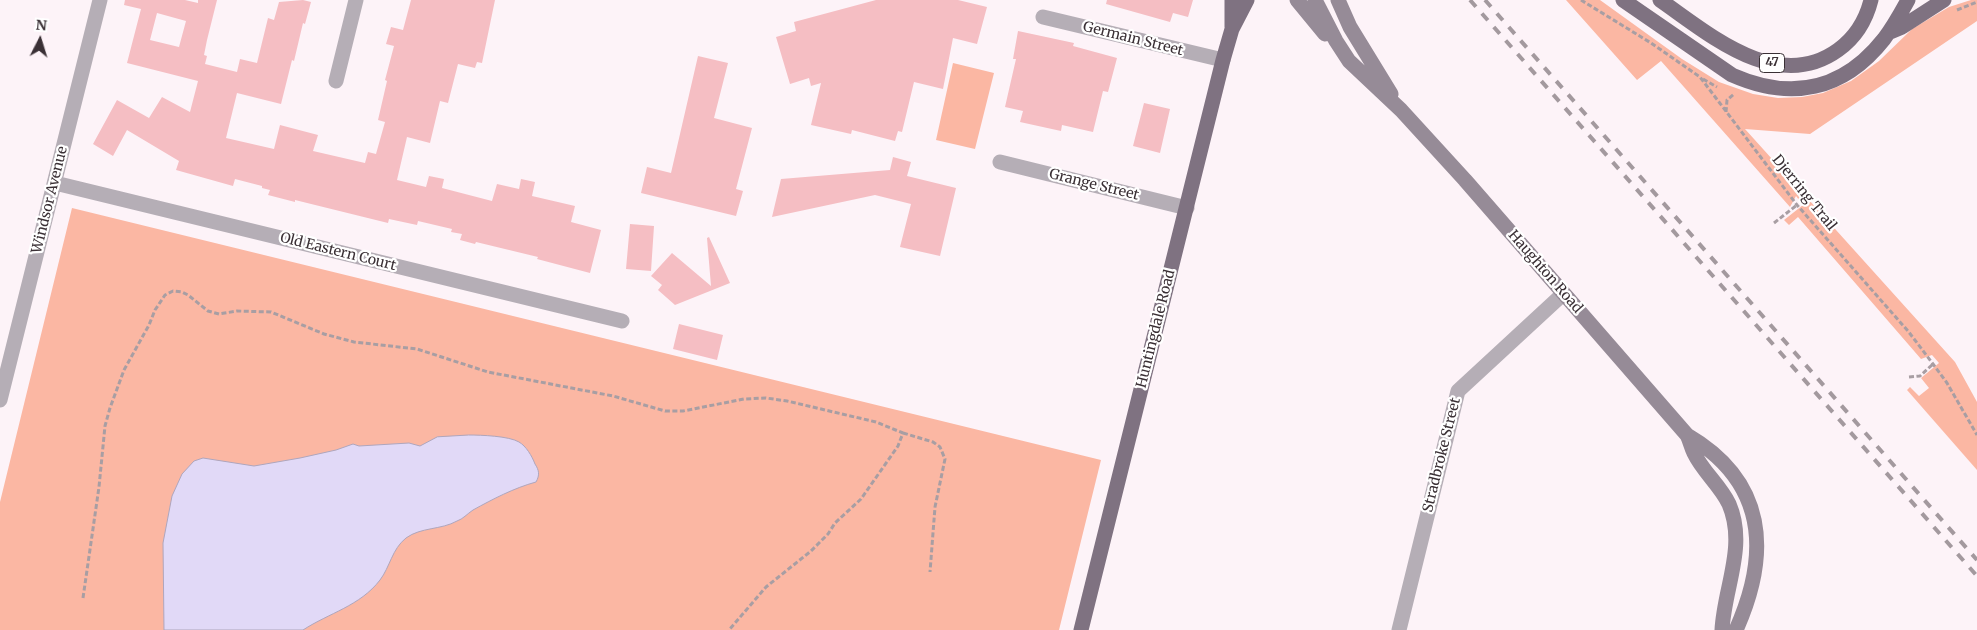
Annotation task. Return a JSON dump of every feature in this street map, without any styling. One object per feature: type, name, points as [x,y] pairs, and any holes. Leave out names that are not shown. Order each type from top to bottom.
[{"type":"main road","name":"Huntingdale Road","points":[[1232,0],[1232,29]]},
{"type":"main road","name":"Huntingdale Road","points":[[1082,630],[1223,60],[1232,29],[1247,0]]},
{"type":"main road","name":"47","points":[[1623,0],[1732,75],[1750,83],[1774,88],[1796,89],[1836,80],[1869,56],[1889,32],[1908,0]]},
{"type":"main road","name":"47","points":[[1660,0],[1726,46],[1751,58],[1777,64],[1815,62],[1841,48],[1859,28],[1867,12],[1870,0]]},
{"type":"main road","points":[[1889,32],[1902,27],[1944,0]]},
{"type":"street","name":"Windsor Avenue","points":[[0,400],[100,0]]},
{"type":"street","points":[[336,81],[356,0]]},
{"type":"street","points":[[1297,0],[1343,53]]},
{"type":"street","name":"Haughton Road","points":[[1315,0],[1343,53],[1356,69],[1401,110],[1465,180],[1687,435],[1713,452],[1740,483],[1753,512],[1757,534],[1753,573],[1736,630]]},
{"type":"street","name":"Haughton Road","points":[[1338,0],[1354,33],[1401,110]]},
{"type":"street","name":"Germain Street","points":[[1043,17],[1223,60]]},
{"type":"street","name":"Grange Street","points":[[1000,162],[1187,208]]},
{"type":"street","name":"Old Eastern Court","points":[[55,183],[622,322]]},
{"type":"street","name":"Stradbroke Street","points":[[1398,630],[1458,391],[1563,294]]},
{"type":"street","name":"Haughton Road","points":[[1687,435],[1694,453],[1724,495],[1730,507],[1736,534],[1735,559],[1722,630]]},
{"type":"path","name":"Djerring Trail","points":[[1582,0],[1599,13],[1651,43],[1700,78],[1797,205],[1908,331],[1947,383],[1977,435]]},
{"type":"path","points":[[1726,112],[1727,100],[1734,94]]},
{"type":"path","points":[[1774,223],[1797,205]]},
{"type":"path","points":[[83,598],[95,522],[104,426],[124,370],[134,350],[149,325],[155,310],[165,295],[172,291],[188,295],[208,312],[219,314],[237,311],[271,312],[324,334],[354,342],[417,349],[488,372],[613,396],[665,411],[682,411],[744,399],[766,398],[787,401],[876,422],[933,442],[940,447],[945,459],[935,507],[930,572]]},
{"type":"path","points":[[1909,377],[1920,376],[1933,364]]},
{"type":"path","points":[[729,630],[766,587],[811,551],[828,534],[835,522],[861,499],[898,446],[903,432]]},
{"type":"shaded area","points":[[1566,0],[1600,0],[1682,59],[1719,82],[1753,94],[1778,98],[1802,97],[1823,93],[1851,81],[1879,61],[1912,29],[1949,7],[1977,0],[1977,21],[1810,134],[1745,129],[1955,362],[1977,402],[1977,470],[1907,390],[1910,387],[1919,396],[1929,388],[1921,378],[1939,363],[1932,355],[1921,359],[1798,217],[1789,225],[1784,220],[1803,205],[1796,196],[1790,207],[1661,61],[1637,80]]},
{"type":"shaded area","points":[[953,63],[994,73],[975,149],[936,140]]},
{"type":"shaded area","points":[[72,208],[1101,460],[1059,630],[0,630],[0,502]]},
{"type":"shaded area","points":[[469,435],[502,437],[522,444],[529,452],[537,468],[536,482],[496,498],[451,524],[412,534],[397,547],[383,575],[372,589],[354,603],[303,630],[164,630],[163,543],[172,496],[182,474],[194,461],[203,458],[254,466],[336,450],[353,444],[359,446],[409,443],[420,446],[437,437]]},
{"type":"building","points":[[125,0],[185,0],[198,3],[198,0],[217,0],[204,55],[207,56],[205,64],[237,72],[240,59],[257,63],[268,18],[274,20],[279,2],[303,0],[311,2],[305,24],[303,23],[294,61],[292,60],[281,104],[237,93],[226,138],[274,149],[280,125],[318,135],[313,151],[365,163],[368,152],[376,154],[385,122],[378,120],[387,81],[385,80],[394,46],[386,44],[391,27],[403,30],[411,0],[495,0],[482,63],[477,62],[475,68],[458,64],[448,103],[440,101],[430,143],[407,137],[397,180],[426,187],[429,176],[444,179],[442,188],[492,201],[497,184],[519,189],[521,179],[535,182],[532,196],[575,206],[571,222],[601,230],[590,273],[537,259],[538,257],[460,240],[462,234],[451,232],[452,229],[418,221],[417,225],[389,219],[388,223],[268,195],[270,190],[262,188],[262,186],[235,179],[233,186],[176,170],[179,161],[127,130],[113,156],[93,144],[117,100],[149,118],[162,97],[190,112],[198,81],[127,63],[141,9],[124,5]],"holes":[[[157,13],[186,21],[179,47],[150,40]]]},
{"type":"building","points":[[876,0],[958,0],[987,7],[977,44],[953,38],[943,89],[914,82],[902,132],[898,131],[895,141],[852,130],[851,134],[811,125],[821,83],[811,86],[809,78],[790,84],[776,37],[796,31],[794,22]]},
{"type":"building","points":[[1107,0],[1193,0],[1188,17],[1173,13],[1170,22],[1106,4]]},
{"type":"building","points":[[1018,31],[1074,43],[1073,46],[1117,58],[1108,92],[1103,91],[1093,132],[1062,125],[1061,131],[1020,122],[1023,111],[1005,107],[1016,59],[1013,59]]},
{"type":"building","points":[[698,56],[728,63],[714,118],[752,128],[736,189],[743,191],[736,216],[641,193],[647,167],[671,173]]},
{"type":"building","points":[[1144,103],[1170,109],[1160,153],[1133,146]]},
{"type":"building","points":[[893,157],[911,162],[907,176],[956,188],[940,256],[900,247],[911,204],[875,195],[772,217],[781,179],[890,170]]},
{"type":"building","points":[[630,224],[654,226],[651,271],[626,269]]},
{"type":"building","points":[[709,237],[730,283],[675,305],[658,290],[662,285],[651,276],[672,253],[711,286],[707,238]]},
{"type":"building","points":[[679,324],[723,335],[717,360],[673,349]]},
{"type":"railway","points":[[1470,0],[1977,576]]},
{"type":"railway","points":[[1485,0],[1977,560]]}]
